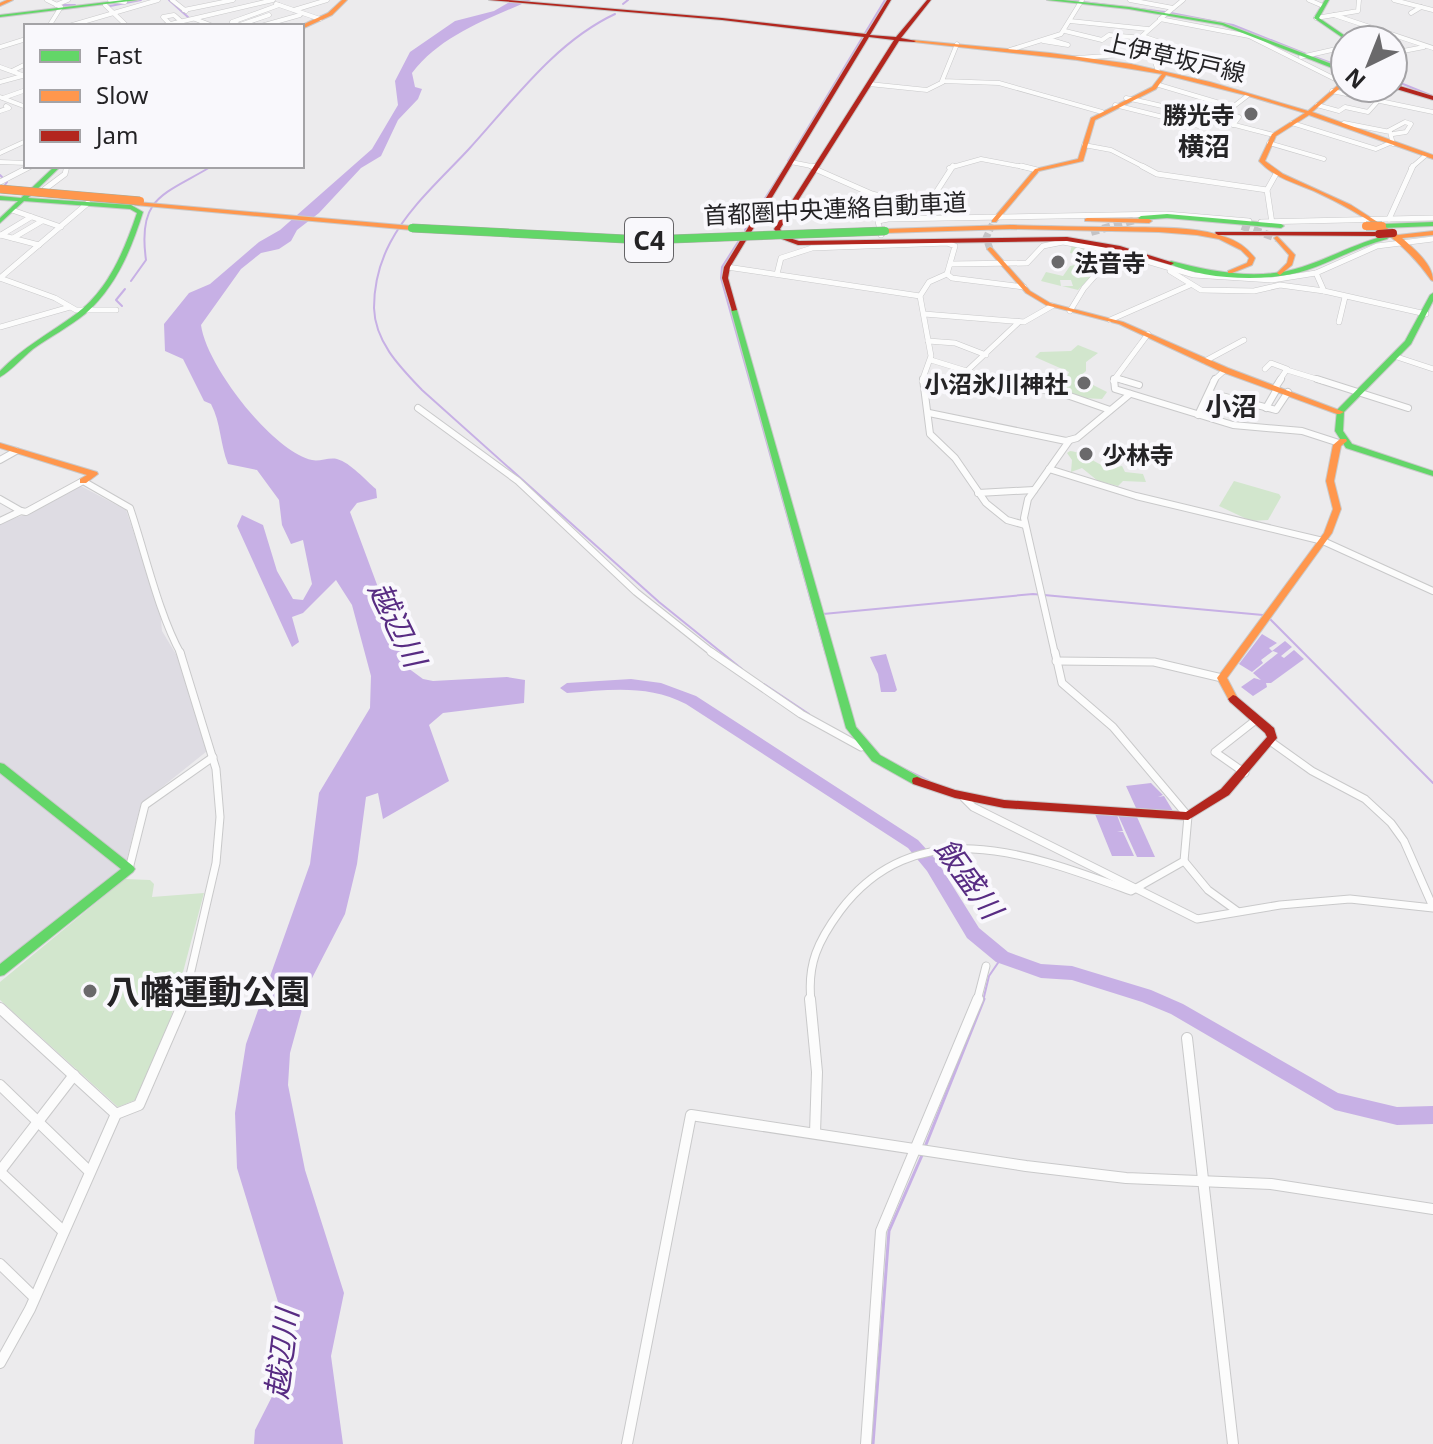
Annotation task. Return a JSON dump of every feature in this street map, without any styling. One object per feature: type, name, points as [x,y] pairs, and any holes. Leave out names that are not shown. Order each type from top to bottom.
[{"type":"main road","points":[[1,2],[11,0]]},
{"type":"main road","name":"上伊草坂戸線","points":[[491,0],[898,38],[1101,62],[1312,110],[1391,138],[1430,156]]},
{"type":"main road","points":[[889,0],[727,267],[725,278],[851,728],[861,747],[876,760],[944,794],[964,798],[1188,816],[1228,791],[1270,741],[1270,731],[1227,694],[1222,678],[1323,541],[1337,509],[1330,481],[1341,442],[1338,426],[1340,412],[1397,357],[1429,312],[1433,295]]},
{"type":"main road","points":[[929,0],[898,38],[796,198],[777,229],[780,236],[798,243],[1067,239],[1108,246],[1197,272],[1277,275],[1308,270],[1383,230],[1433,226]]},
{"type":"main road","points":[[1049,0],[1081,1],[1235,28],[1302,57],[1329,74]]},
{"type":"main road","points":[[0,16],[62,4],[110,6],[131,1]]},
{"type":"main road","points":[[302,21],[320,19],[336,1]]},
{"type":"main road","points":[[1322,8],[1336,24]]},
{"type":"main road","points":[[995,218],[1037,170],[1083,158],[1091,120],[1161,76]]},
{"type":"main road","points":[[1409,91],[1433,98]]},
{"type":"main road","points":[[1329,93],[1312,110],[1272,139],[1261,158],[1276,174],[1320,191],[1383,230],[1422,260],[1433,277]]},
{"type":"main road","points":[[0,221],[56,168]]},
{"type":"main road","points":[[0,375],[30,344],[98,296],[126,253],[140,212],[137,201],[88,203],[26,198],[2,185]]},
{"type":"main road","name":"首都圏中央連絡自動車道","points":[[2,185],[550,238],[698,240],[1063,230],[1383,230]]},
{"type":"main road","points":[[796,198],[788,215],[788,226],[812,237],[1063,230],[1091,232]]},
{"type":"main road","points":[[1141,218],[1167,216],[1274,226],[1383,230],[1433,226]]},
{"type":"main road","points":[[1063,230],[1109,219],[1242,226]]},
{"type":"main road","name":"首都圏中央連絡自動車道","points":[[884,236],[1010,227],[1383,230]]},
{"type":"main road","points":[[1063,230],[1198,270],[1237,270],[1251,261],[1244,248],[1226,240],[1160,230]]},
{"type":"main road","points":[[1277,238],[1291,249],[1294,258],[1292,265],[1277,275]]},
{"type":"main road","points":[[990,249],[1024,287],[1052,306],[1110,320],[1225,370],[1340,412]]},
{"type":"main road","points":[[1341,442],[1363,453],[1433,474]]},
{"type":"main road","points":[[0,445],[94,474],[83,481]]},
{"type":"main road","points":[[0,767],[129,869],[0,971]]},
{"type":"street","points":[[47,0],[62,4],[52,24]]},
{"type":"street","points":[[73,24],[110,6],[158,0]]},
{"type":"street","points":[[172,0],[193,20],[205,24]]},
{"type":"street","points":[[196,0],[202,6]]},
{"type":"street","points":[[184,10],[233,0]]},
{"type":"street","points":[[1130,0],[1166,14]]},
{"type":"street","points":[[1169,0],[1182,1]]},
{"type":"street","points":[[1309,0],[1334,15],[1429,47]]},
{"type":"street","points":[[1334,15],[1358,11],[1359,0]]},
{"type":"street","points":[[1394,0],[1433,10]]},
{"type":"street","points":[[182,22],[174,15],[163,17],[170,24],[182,22],[193,20],[241,9],[269,1],[293,11],[302,21]]},
{"type":"street","points":[[277,17],[336,1]]},
{"type":"street","points":[[1065,31],[1081,1]]},
{"type":"street","points":[[1143,38],[1148,29],[1182,1]]},
{"type":"street","points":[[224,2],[241,9]]},
{"type":"street","points":[[237,24],[232,22],[279,5]]},
{"type":"street","points":[[110,6],[125,24]]},
{"type":"street","points":[[1411,13],[1421,7]]},
{"type":"street","points":[[259,12],[302,21]]},
{"type":"street","points":[[243,24],[269,15]]},
{"type":"street","points":[[268,24],[286,19]]},
{"type":"street","points":[[1070,21],[1148,29]]},
{"type":"street","points":[[1010,50],[1065,31],[1102,40],[1109,35],[1160,42],[1152,53]]},
{"type":"street","points":[[1043,39],[1068,45],[1043,39]]},
{"type":"street","points":[[0,47],[24,40]]},
{"type":"street","points":[[943,82],[941,79],[957,44]]},
{"type":"street","points":[[1409,50],[1429,47]]},
{"type":"street","points":[[1427,54],[1429,47]]},
{"type":"street","points":[[1302,57],[1329,51]]},
{"type":"street","points":[[1073,58],[1152,53]]},
{"type":"street","points":[[1152,53],[1161,76],[1233,107]]},
{"type":"street","points":[[1101,62],[1113,54]]},
{"type":"street","points":[[12,71],[24,64]]},
{"type":"street","points":[[1,68],[24,75]]},
{"type":"street","points":[[971,72],[972,81]]},
{"type":"street","points":[[0,82],[24,75]]},
{"type":"street","points":[[869,84],[927,90],[943,82],[995,82],[1040,93],[1074,108],[1091,120]]},
{"type":"street","points":[[1,98],[24,91]]},
{"type":"street","points":[[1233,125],[1239,117],[1225,113],[1247,96]]},
{"type":"street","points":[[1,98],[24,106]]},
{"type":"street","points":[[1121,102],[1203,127],[1217,121]]},
{"type":"street","points":[[1121,102],[1191,111],[1324,159]]},
{"type":"street","points":[[2,108],[16,103]]},
{"type":"street","points":[[1312,110],[1339,111],[1346,107],[1368,112],[1375,104]]},
{"type":"street","points":[[1388,104],[1433,112]]},
{"type":"street","points":[[1074,108],[1102,112]]},
{"type":"street","points":[[1292,123],[1376,149],[1391,138]]},
{"type":"street","points":[[0,153],[22,144]]},
{"type":"street","points":[[1084,145],[1111,150],[1157,174],[1267,190]]},
{"type":"street","points":[[951,264],[1027,263],[1040,248],[1051,243],[1082,244],[1210,278],[1249,281],[1316,273],[1368,249],[1383,230],[1410,169],[1430,156]]},
{"type":"street","points":[[926,208],[946,181],[949,168],[956,163],[984,160],[1037,170]]},
{"type":"street","points":[[0,162],[24,164]]},
{"type":"street","points":[[791,162],[815,168],[872,194],[959,218]]},
{"type":"street","points":[[2,185],[24,167]]},
{"type":"street","points":[[66,168],[65,174],[45,189],[137,201]]},
{"type":"street","points":[[1272,223],[1267,190],[1276,174]]},
{"type":"street","points":[[76,309],[0,278],[88,203]]},
{"type":"street","points":[[12,210],[61,227]]},
{"type":"street","points":[[884,236],[880,220],[1166,214],[1383,230],[1433,239]]},
{"type":"street","points":[[1255,222],[1269,214]]},
{"type":"street","points":[[1,235],[31,217]]},
{"type":"street","points":[[13,238],[42,221]]},
{"type":"street","points":[[1,235],[39,245]]},
{"type":"street","points":[[777,274],[781,258],[804,248],[884,236],[951,243],[955,249],[947,274],[929,282],[920,296],[931,360],[922,381],[932,439],[955,458],[978,493],[1007,520],[1025,525]]},
{"type":"street","points":[[1070,311],[1084,288],[1116,252]]},
{"type":"street","points":[[727,267],[920,296]]},
{"type":"street","points":[[1168,269],[1190,285],[1213,291],[1262,290],[1280,285],[1429,312]]},
{"type":"street","points":[[1316,273],[1324,291]]},
{"type":"street","points":[[947,274],[958,281],[1024,287]]},
{"type":"street","points":[[1110,320],[1190,285]]},
{"type":"street","points":[[1339,322],[1345,297]]},
{"type":"street","points":[[924,314],[1019,322],[1031,321],[1052,306]]},
{"type":"street","points":[[0,327],[76,309],[116,310]]},
{"type":"street","points":[[968,370],[1019,322]]},
{"type":"street","points":[[1148,334],[1111,385],[1198,415],[1254,429],[1302,431],[1341,442]]},
{"type":"street","points":[[1205,361],[1244,340]]},
{"type":"street","points":[[928,341],[955,343],[986,355]]},
{"type":"street","points":[[1397,357],[1433,369]]},
{"type":"street","points":[[931,360],[992,380],[1064,394],[1110,410]]},
{"type":"street","points":[[1265,369],[1271,363],[1408,408]]},
{"type":"street","points":[[1198,415],[1213,381],[1225,370]]},
{"type":"street","points":[[1210,393],[1276,410],[1287,370]]},
{"type":"street","points":[[1115,378],[1139,385]]},
{"type":"street","points":[[1266,408],[1280,390]]},
{"type":"street","points":[[1130,394],[1069,441],[1025,507],[1025,525],[1062,683],[1113,727],[1188,816],[1184,861],[1208,890],[1237,911]]},
{"type":"street","points":[[418,408],[518,481],[636,592],[697,642],[801,714],[861,747]]},
{"type":"street","points":[[929,413],[1069,441]]},
{"type":"street","points":[[0,460],[16,451]]},
{"type":"street","points":[[1049,469],[1136,496],[1158,498],[1323,541],[1433,591]]},
{"type":"street","points":[[0,499],[26,512],[83,481],[130,508],[157,584],[167,629],[184,659],[213,757],[220,802],[219,844],[184,1002],[139,1105],[116,1114],[34,1297],[0,1363]]},
{"type":"street","points":[[978,493],[1034,490]]},
{"type":"street","points":[[0,521],[21,511]]},
{"type":"street","points":[[1056,661],[1154,662],[1222,678]]},
{"type":"street","points":[[1245,773],[1215,752],[1257,719]]},
{"type":"street","points":[[964,798],[973,807],[1197,919],[1237,911],[1350,899],[1433,907],[1404,841],[1391,823],[1366,800],[1312,771],[1270,741]]},
{"type":"street","points":[[129,869],[145,805],[213,757]]},
{"type":"street","points":[[815,1133],[818,1086],[809,983],[811,959],[860,885],[902,861],[957,846],[1028,855],[1131,891],[1184,861]]},
{"type":"street","points":[[866,1444],[881,1231],[976,1007],[986,966]]},
{"type":"street","points":[[0,1008],[116,1114]]},
{"type":"street","points":[[1187,1038],[1201,1183],[1233,1444]]},
{"type":"street","points":[[63,1231],[0,1172],[74,1075]]},
{"type":"street","points":[[0,1085],[90,1172]]},
{"type":"street","points":[[627,1444],[691,1115],[1126,1178],[1271,1184],[1433,1209]]},
{"type":"street","points":[[0,1264],[34,1297]]},
{"type":"shaded area","points":[[513,0],[531,0],[466,29],[424,60],[412,73],[415,87],[422,89],[418,99],[398,120],[381,156],[361,168],[319,213],[297,230],[291,241],[279,249],[261,253],[241,269],[201,325],[215,362],[228,383],[278,441],[312,460],[342,461],[376,489],[377,498],[357,503],[350,512],[408,668],[423,679],[433,681],[507,677],[525,680],[524,703],[443,713],[429,725],[449,781],[383,819],[378,793],[366,797],[357,864],[345,914],[309,984],[290,1053],[288,1085],[305,1170],[344,1293],[331,1356],[343,1444],[254,1444],[255,1430],[287,1367],[286,1328],[237,1168],[235,1113],[246,1044],[310,864],[319,793],[370,708],[371,676],[352,605],[336,580],[303,613],[292,617],[299,642],[292,647],[237,526],[242,515],[263,525],[277,571],[293,599],[303,600],[312,584],[303,540],[291,544],[282,525],[279,500],[257,470],[228,464],[211,404],[204,401],[183,359],[165,351],[164,324],[189,293],[210,284],[259,242],[280,230],[372,149],[398,105],[395,81],[410,52],[455,21],[494,11]]},
{"type":"shaded area","points":[[79,485],[126,510],[160,610],[162,631],[180,661],[207,751],[141,804],[125,866],[0,965],[0,523],[24,515]]},
{"type":"shaded area","points":[[1262,634],[1277,643],[1269,648],[1272,651],[1285,641],[1292,647],[1281,656],[1284,658],[1294,650],[1304,659],[1271,683],[1266,683],[1267,687],[1253,696],[1241,687],[1254,678],[1261,680],[1253,673],[1278,653],[1273,651],[1252,672],[1239,664]]},
{"type":"shaded area","points":[[886,654],[897,690],[895,692],[881,692],[878,674],[870,657]]},
{"type":"shaded area","points":[[1151,783],[1163,795],[1158,797],[1164,796],[1173,811],[1136,808],[1126,786]]},
{"type":"shaded area","points":[[1095,814],[1117,815],[1123,831],[1117,832],[1123,832],[1134,856],[1112,856]]},
{"type":"shaded area","points":[[1118,815],[1137,817],[1155,857],[1137,857]]},
{"type":"green space","points":[[1072,245],[1112,255],[1078,290],[1062,286],[1073,286],[1071,280],[1060,280],[1061,286],[1041,281],[1046,272],[1063,276],[1070,266],[1084,263],[1095,267],[1098,263],[1089,261],[1091,257],[1070,253]]},
{"type":"green space","points":[[1078,345],[1098,353],[1086,362],[1086,371],[1077,379],[1076,385],[1091,384],[1107,392],[1102,399],[1082,398],[1061,391],[1069,372],[1035,357],[1040,352],[1071,351]]},
{"type":"green space","points":[[1070,451],[1107,467],[1122,466],[1125,472],[1143,474],[1146,482],[1123,481],[1118,486],[1098,481],[1082,468],[1071,472],[1072,460],[1067,453]]},
{"type":"green space","points":[[1234,481],[1279,494],[1281,497],[1268,520],[1251,521],[1219,506]]},
{"type":"green space","name":"八幡運動公園","points":[[125,879],[150,880],[154,884],[152,897],[204,893],[166,1036],[138,1099],[118,1107],[0,1000],[0,982]]},
{"type":"waterway","points":[[110,6],[141,0]]},
{"type":"waterway","points":[[169,0],[189,18]]},
{"type":"waterway","points":[[623,4],[628,0]]},
{"type":"waterway","points":[[788,161],[885,0]]},
{"type":"waterway","points":[[1066,0],[1165,12]]},
{"type":"waterway","points":[[62,5],[75,5]]},
{"type":"waterway","points":[[1171,13],[1233,25],[1306,54]]},
{"type":"waterway","points":[[615,14],[573,40],[554,57],[406,218],[390,243],[380,267],[375,291],[375,320],[390,353],[422,390],[659,602],[742,669]]},
{"type":"waterway","points":[[1312,56],[1329,62]]},
{"type":"waterway","points":[[1409,86],[1433,96]]},
{"type":"waterway","points":[[131,281],[146,260],[144,239],[150,210],[168,192],[209,168]]},
{"type":"waterway","points":[[745,230],[783,170]]},
{"type":"waterway","points":[[0,175],[7,182],[5,185]]},
{"type":"waterway","points":[[738,242],[722,267],[721,278],[826,655]]},
{"type":"waterway","points":[[122,306],[116,300],[125,289]]},
{"type":"waterway","points":[[823,614],[1033,594],[1263,615]]},
{"type":"waterway","points":[[1269,618],[1433,783]]},
{"type":"waterway","points":[[764,684],[809,714]]},
{"type":"waterway","name":"飯盛川","points":[[567,688],[646,685],[676,692],[691,700],[913,844],[932,866],[973,933],[1002,957],[1041,971],[1072,973],[1145,995],[1177,1009],[1335,1101],[1397,1116],[1433,1115]]},
{"type":"waterway","points":[[892,763],[929,781]]},
{"type":"waterway","points":[[983,1001],[989,976],[1002,957]]},
{"type":"waterway","points":[[925,1147],[984,999]]},
{"type":"waterway","points":[[873,1444],[889,1231],[923,1153]]},
{"type":"tunnel","points":[[1091,232],[1138,219]]},
{"type":"tunnel","points":[[990,249],[986,238],[994,221]]},
{"type":"tunnel","points":[[1242,226],[1277,238]]},
{"type":"traffic: fast","points":[[0,16],[136,0]]},
{"type":"traffic: fast","points":[[1049,0],[1129,8],[1223,24],[1329,65]]},
{"type":"traffic: fast","points":[[1327,0],[1316,18],[1329,27]]},
{"type":"traffic: fast","points":[[0,221],[56,168]]},
{"type":"traffic: fast","points":[[0,198],[131,207],[140,212],[124,254],[92,304],[28,350],[0,375]]},
{"type":"traffic: fast","points":[[1141,218],[1167,216],[1281,226]]},
{"type":"traffic: fast","points":[[1382,226],[1433,224]]},
{"type":"traffic: fast","points":[[412,228],[645,240],[885,231]]},
{"type":"traffic: fast","points":[[1171,263],[1221,274],[1271,276],[1304,269],[1385,238]]},
{"type":"traffic: fast","points":[[1433,295],[1408,342],[1340,412],[1339,431],[1349,446],[1433,474]]},
{"type":"traffic: fast","points":[[734,310],[851,728],[876,758],[917,781]]},
{"type":"traffic: fast","points":[[0,767],[129,869],[0,971]]},
{"type":"traffic: slow","points":[[0,5],[11,0]]},
{"type":"traffic: slow","points":[[304,26],[330,14],[345,0]]},
{"type":"traffic: slow","points":[[914,41],[1077,58],[1170,74],[1284,105],[1433,157]]},
{"type":"traffic: slow","points":[[994,221],[1037,170],[1081,160],[1093,119],[1154,88],[1165,73]]},
{"type":"traffic: slow","points":[[1329,95],[1307,114],[1274,135],[1262,161],[1281,175],[1332,198],[1382,226],[1411,250],[1433,279]]},
{"type":"traffic: slow","points":[[0,189],[140,201]]},
{"type":"traffic: slow","points":[[137,204],[412,228]]},
{"type":"traffic: slow","points":[[1087,220],[1149,221]]},
{"type":"traffic: slow","points":[[1366,226],[1382,226]]},
{"type":"traffic: slow","points":[[885,231],[1010,227],[1167,230]]},
{"type":"traffic: slow","points":[[1160,230],[1210,235],[1233,242],[1252,258],[1250,264],[1230,272]]},
{"type":"traffic: slow","points":[[1398,237],[1433,233]]},
{"type":"traffic: slow","points":[[1277,238],[1292,255],[1290,264],[1280,273]]},
{"type":"traffic: slow","points":[[990,249],[1028,292],[1048,304],[1121,323],[1225,370],[1340,412]]},
{"type":"traffic: slow","points":[[1233,699],[1222,678],[1328,533],[1337,509],[1330,481],[1337,445],[1343,441]]},
{"type":"traffic: slow","points":[[0,445],[94,474],[83,481]]},
{"type":"traffic: jam","points":[[491,0],[722,19],[914,41]]},
{"type":"traffic: jam","points":[[734,310],[725,278],[727,267],[889,0]]},
{"type":"traffic: jam","points":[[796,198],[898,38],[929,0]]},
{"type":"traffic: jam","points":[[1409,91],[1433,98]]},
{"type":"traffic: jam","points":[[796,198],[777,229],[784,238],[798,243],[1067,239],[1120,248],[1171,263]]},
{"type":"traffic: jam","points":[[1218,233],[1375,234]]},
{"type":"traffic: jam","points":[[1379,234],[1393,233]]},
{"type":"traffic: jam","points":[[917,781],[955,794],[1004,804],[1188,816],[1225,792],[1272,738],[1270,731],[1233,699]]},
{"type":"place","name":"勝光寺","points":[[1251,114]]},
{"type":"place","name":"法音寺","points":[[1058,262]]},
{"type":"place","name":"小沼氷川神社","points":[[1084,383]]},
{"type":"place","name":"少林寺","points":[[1086,454]]},
{"type":"place","name":"八幡運動公園","points":[[90,991]]},
{"type":"district","name":"横沼","points":[[1204,146]]},
{"type":"district","name":"小沼","points":[[1231,406]]},
{"type":"water label","name":"越辺川","points":[[398,624]]},
{"type":"water label","name":"越辺川","points":[[281,1354]]}]
